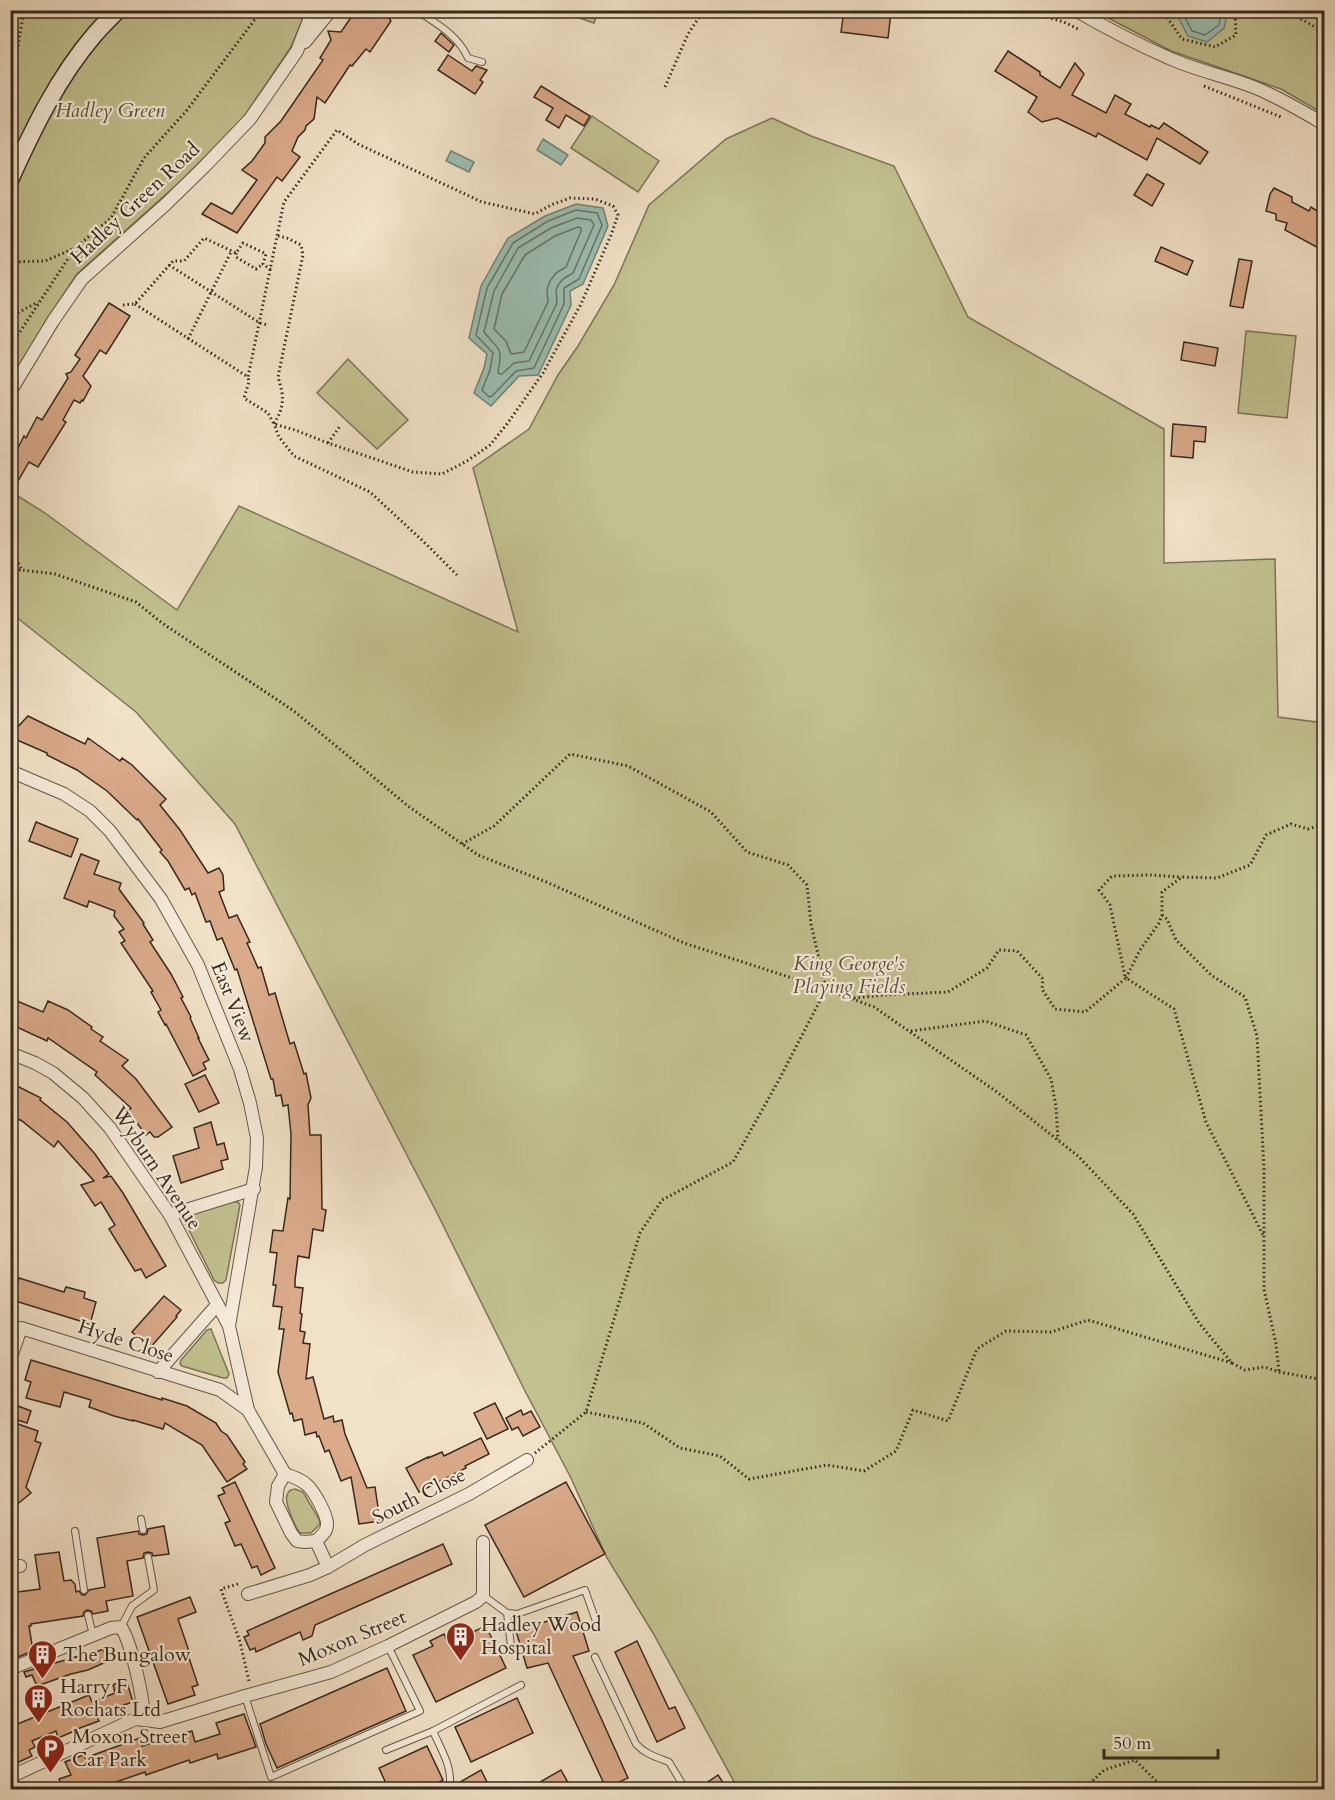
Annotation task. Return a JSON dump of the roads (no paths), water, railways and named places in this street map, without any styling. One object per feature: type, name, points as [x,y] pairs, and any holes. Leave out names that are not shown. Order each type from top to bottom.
[{"type":"street","points":[[10,180],[63,77],[95,34],[118,10]]},
{"type":"street","name":"Hadley Green Road","points":[[297,51],[313,10]]},
{"type":"street","name":"Hadley Green Road","points":[[10,392],[53,321],[82,279],[165,205],[250,119],[297,51],[331,10]]},
{"type":"street","points":[[1075,10],[1126,39],[1196,69],[1256,88],[1324,124]]},
{"type":"street","name":"East View","points":[[10,771],[64,794],[90,811],[110,831],[161,899],[198,965],[240,1069],[250,1103],[256,1138],[256,1167],[230,1326]]},
{"type":"street","name":"Wyburn Avenue","points":[[11,1055],[35,1063],[52,1073],[83,1098],[110,1128],[170,1215],[230,1326],[248,1410]]},
{"type":"street","points":[[170,1215],[254,1190]]},
{"type":"street","points":[[158,1372],[217,1305]]},
{"type":"street","name":"Hyde Close","points":[[10,1360],[16,1326],[220,1390],[248,1410]]},
{"type":"street","points":[[248,1410],[285,1474],[297,1478],[308,1486],[326,1516],[327,1526],[324,1534],[316,1541],[297,1541],[276,1502],[278,1486],[285,1474]]},
{"type":"street","name":"South Close","points":[[248,1594],[310,1575],[328,1567],[365,1545],[469,1494],[527,1460]]},
{"type":"street","points":[[316,1541],[328,1567]]},
{"type":"street","points":[[483,1542],[483,1596]]},
{"type":"street","name":"Moxon Street","points":[[10,1777],[133,1720],[160,1722],[331,1672],[476,1602],[483,1596]]},
{"type":"street","points":[[10,1669],[111,1628],[121,1627],[126,1634],[135,1671],[144,1711],[143,1720]]},
{"type":"lane","points":[[416,10],[452,34],[464,48],[468,58],[482,62]]},
{"type":"lane","points":[[141,1519],[143,1530]]},
{"type":"lane","points":[[75,1531],[84,1590]]},
{"type":"lane","points":[[121,1627],[132,1606],[154,1590],[148,1557]]},
{"type":"lane","points":[[483,1596],[507,1613],[517,1614],[585,1590],[598,1628]]},
{"type":"lane","points":[[507,1613],[511,1646]]},
{"type":"lane","points":[[88,1615],[93,1635]]},
{"type":"lane","points":[[245,1696],[271,1777],[420,1712],[388,1646]]},
{"type":"lane","points":[[595,1657],[636,1744],[651,1756],[669,1762],[686,1790]]},
{"type":"lane","points":[[386,1750],[433,1731],[520,1685]]},
{"type":"lane","points":[[433,1731],[449,1768],[451,1779],[449,1790]]},
{"type":"water","points":[[1175,10],[1228,11],[1224,28],[1207,42],[1188,36]]},
{"type":"water","points":[[543,139],[568,155],[561,165],[537,150]]},
{"type":"water","points":[[451,151],[474,162],[469,172],[446,161]]},
{"type":"water","points":[[576,204],[603,208],[608,226],[583,284],[570,291],[571,305],[538,375],[519,376],[491,406],[474,393],[487,354],[469,338],[481,286],[508,238],[545,216]]},
{"type":"place","name":"Hadley Wood Hospital","points":[[460,1662]]},
{"type":"place","name":"The Bungalow","points":[[42,1680]]},
{"type":"place","name":"Harry F Rochats Ltd","points":[[39,1724]]},
{"type":"place","name":"Moxon Street Car Park","points":[[51,1774]]},
{"type":"park label","name":"Hadley Green","points":[[110,110]]},
{"type":"park label","name":"King George's Playing Fields","points":[[849,974]]}]
